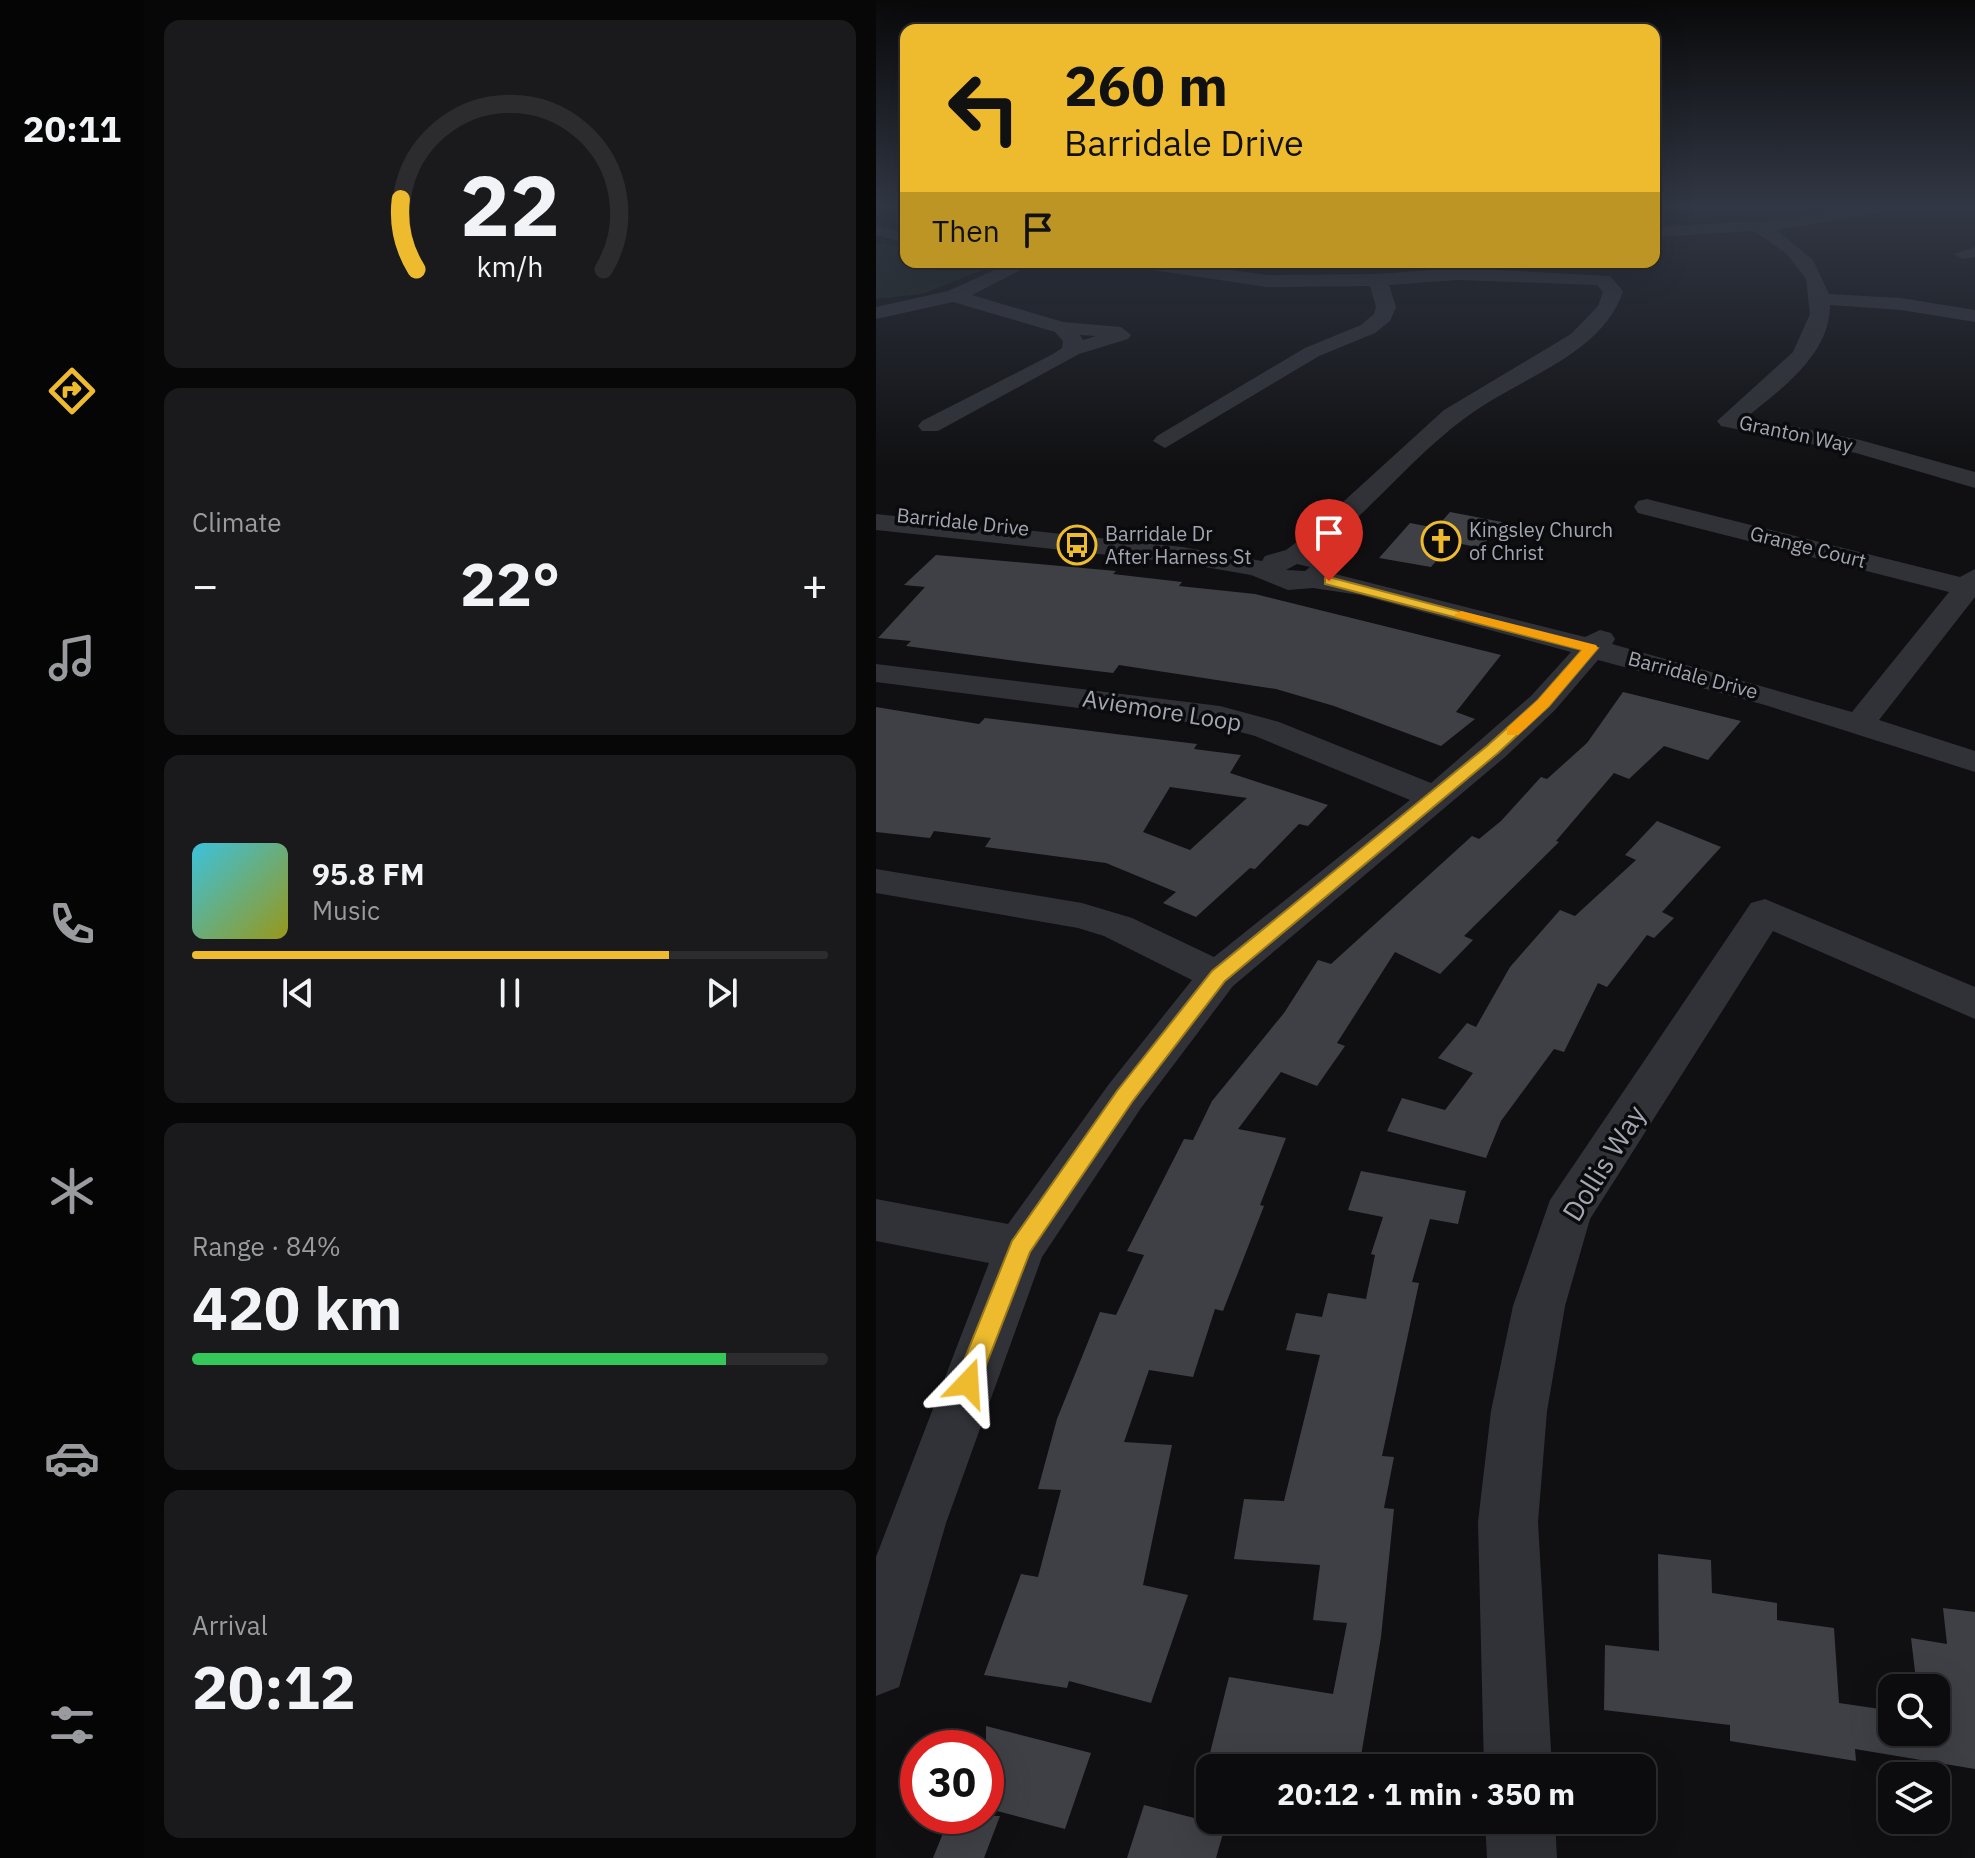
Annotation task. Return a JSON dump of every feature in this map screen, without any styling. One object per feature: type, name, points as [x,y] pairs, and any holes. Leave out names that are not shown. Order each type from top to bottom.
[{"type":"street","points":[[876,313],[957,295]]},
{"type":"street","points":[[1165,441],[1312,352],[1376,323],[1383,317],[1386,307],[1382,295]]},
{"type":"street","points":[[1303,566],[1479,409],[1568,355],[1605,327],[1626,302],[1626,295]]},
{"type":"street","points":[[1820,295],[1821,299],[1901,304],[1975,316]]},
{"type":"street","points":[[930,426],[1061,359],[1072,350],[1121,335],[1114,331],[1062,328],[954,296]]},
{"type":"street","name":"Granton Way","points":[[1821,299],[1820,322],[1801,356],[1729,421],[1860,447],[1975,480]]},
{"type":"street","points":[[1062,328],[1073,340],[1072,350]]},
{"type":"street","name":"Grange Court","points":[[1647,507],[1971,583]]},
{"type":"street","name":"Barridale Drive","points":[[876,513],[1303,566],[1362,587],[1595,643],[1975,748]]},
{"type":"street","name":"Barridale Drive","points":[[876,522],[1154,551],[1237,563],[1303,566]]},
{"type":"street","points":[[1865,717],[1971,583]]},
{"type":"street","points":[[876,1664],[916,1523],[1020,1248],[1125,1096],[1218,976],[1435,797],[1543,703],[1595,643]]},
{"type":"street","name":"Aviemore Loop","points":[[876,673],[1220,716],[1267,729],[1361,764],[1435,797]]},
{"type":"street","name":"Barridale Drive","points":[[1865,717],[1975,762]]},
{"type":"street","points":[[876,881],[1082,916],[1118,927],[1218,976]]},
{"type":"street","name":"Dollis Way","points":[[1517,1754],[1508,1522],[1519,1411],[1539,1306],[1567,1214],[1765,912],[1975,1004]]},
{"type":"street","points":[[876,1220],[1020,1248]]},
{"type":"street","points":[[1521,1834],[1522,1858]]},
{"type":"shaded area","points":[[876,295],[915,295],[876,299]]},
{"type":"building","name":"Kingsley Church of Christ","points":[[1450,512],[1502,522],[1481,548],[1452,542],[1431,567],[1379,558],[1410,523],[1436,528]]},
{"type":"building","points":[[936,555],[1116,571],[1113,574],[1182,582],[1179,586],[1255,594],[1501,655],[1456,712],[1475,719],[1441,746],[1334,706],[1276,689],[1119,665],[1113,673],[1039,664],[906,646],[911,641],[878,638],[925,587],[904,585]]},
{"type":"building","points":[[1623,692],[1741,721],[1708,760],[1664,746],[1629,779],[1614,773],[1556,841],[1559,842],[1464,936],[1473,940],[1440,974],[1395,952],[1337,1043],[1345,1046],[1317,1086],[1281,1072],[1238,1129],[1286,1138],[1260,1205],[1264,1206],[1223,1311],[1215,1309],[1193,1377],[1149,1370],[1124,1442],[1172,1445],[1143,1585],[1188,1595],[1151,1703],[1069,1681],[1067,1688],[984,1675],[1021,1574],[1038,1577],[1061,1490],[1038,1489],[1057,1419],[1100,1312],[1116,1315],[1144,1255],[1127,1251],[1184,1139],[1193,1140],[1212,1101],[1284,1013],[1318,960],[1331,964],[1472,836],[1479,839],[1501,821],[1541,777],[1547,779],[1587,743]]},
{"type":"building","points":[[876,707],[979,724],[985,718],[1197,744],[1194,749],[1241,755],[1230,773],[1328,805],[1308,826],[1299,824],[1255,869],[1250,868],[1196,917],[1163,903],[1176,892],[1106,863],[985,847],[991,838],[934,831],[930,838],[876,832]],"holes":[[[1170,787],[1247,798],[1190,850],[1143,832]]]},
{"type":"building","points":[[1657,821],[1721,847],[1662,912],[1674,918],[1654,938],[1647,935],[1607,987],[1598,983],[1564,1052],[1554,1049],[1501,1121],[1486,1158],[1387,1131],[1402,1098],[1445,1110],[1473,1073],[1438,1058],[1467,1023],[1476,1027],[1510,967],[1560,910],[1575,916],[1636,860],[1625,855]]},
{"type":"building","points":[[1361,1171],[1466,1191],[1458,1224],[1430,1219],[1412,1282],[1419,1283],[1382,1456],[1394,1457],[1384,1508],[1394,1509],[1381,1637],[1361,1754],[1210,1754],[1229,1677],[1333,1694],[1347,1623],[1313,1620],[1320,1565],[1234,1559],[1244,1499],[1284,1501],[1320,1355],[1286,1350],[1296,1313],[1322,1317],[1328,1293],[1366,1299],[1375,1255],[1371,1254],[1383,1217],[1348,1210]]},
{"type":"building","points":[[1658,1554],[1711,1560],[1712,1593],[1777,1603],[1777,1620],[1834,1628],[1839,1703],[1878,1709],[1878,1746],[1950,1746],[1950,1674],[1915,1674],[1911,1638],[1947,1644],[1943,1608],[1975,1612],[1975,1769],[1950,1765],[1950,1762],[1855,1749],[1856,1761],[1730,1741],[1730,1725],[1604,1710],[1605,1645],[1659,1651]]},
{"type":"building","points":[[1004,1731],[1091,1753],[1065,1829],[1004,1813]]},
{"type":"building","points":[[1144,1805],[1196,1818],[1196,1834],[1223,1834],[1216,1858],[1127,1858]]},
{"type":"building","points":[[943,1834],[993,1834],[984,1858],[933,1858]]},
{"type":"slow traffic","points":[[1461,615],[1591,648],[1543,703],[1512,732]]},
{"type":"place","name":"Kingsley Church of Christ","points":[[1441,541]]},
{"type":"place","name":"Barridale Dr After Harness St","points":[[1077,545]]},
{"type":"route","points":[[968,1383],[1020,1248],[1125,1096],[1218,976],[1493,750],[1543,703],[1591,648],[1329,581]]}]
